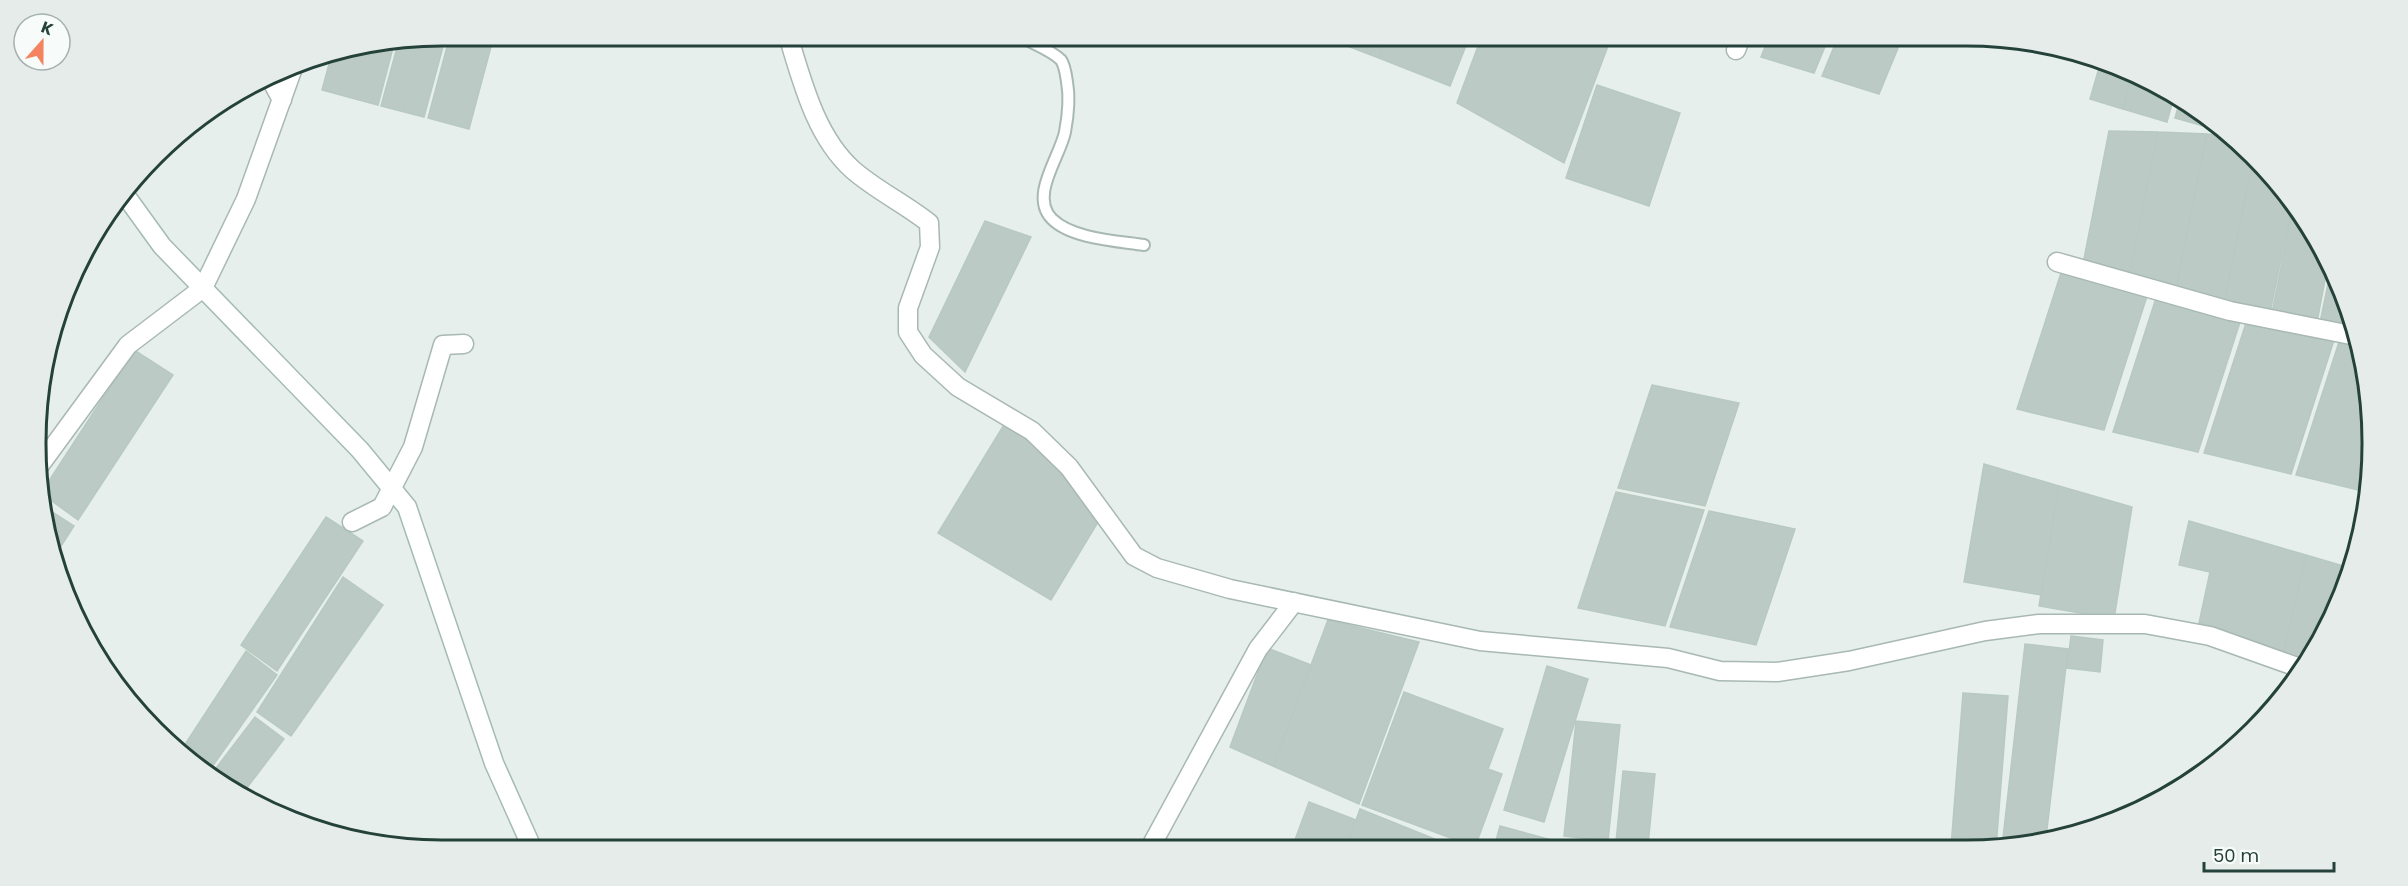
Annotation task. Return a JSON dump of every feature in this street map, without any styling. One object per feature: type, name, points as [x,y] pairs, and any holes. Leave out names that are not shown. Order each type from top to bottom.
[{"type":"street","points":[[791,46],[806,96],[828,138],[852,169],[929,223],[930,247],[908,308],[909,332],[923,355],[958,387],[1032,431],[1069,466],[1134,556],[1157,568],[1230,589],[1480,641],[1668,658],[1720,671],[1777,672],[1849,661],[1985,631],[2039,624],[2145,624],[2210,636],[2293,666]]},
{"type":"street","points":[[47,456],[128,345],[203,288],[246,199],[290,78]]},
{"type":"street","points":[[274,85],[282,100]]},
{"type":"street","points":[[129,201],[162,246],[360,450],[407,507],[494,763],[529,840]]},
{"type":"street","points":[[2057,262],[2230,311],[2346,334]]},
{"type":"street","points":[[352,522],[382,507],[413,447],[443,345],[464,344]]},
{"type":"street","points":[[1154,840],[1258,649],[1294,602]]},
{"type":"lane","points":[[1038,46],[1060,60],[1066,70],[1069,95],[1065,133],[1045,187],[1046,210],[1052,219],[1073,230],[1099,239],[1144,244]]},
{"type":"building","points":[[443,46],[424,117],[381,106],[397,49]]},
{"type":"building","points":[[447,46],[491,46],[469,129],[428,118]]},
{"type":"building","points":[[1347,46],[1383,46],[1379,58]]},
{"type":"building","points":[[1383,46],[1466,46],[1450,86],[1379,58]]},
{"type":"building","points":[[1478,46],[1608,46],[1564,163],[1457,103]]},
{"type":"building","points":[[1765,46],[1825,46],[1814,73],[1761,57]]},
{"type":"building","points":[[1834,46],[1899,46],[1879,94],[1822,76]]},
{"type":"building","points":[[392,50],[378,105],[322,90],[329,64]]},
{"type":"building","points":[[2098,70],[2130,83],[2123,109],[2090,99]]},
{"type":"building","points":[[2130,83],[2172,105],[2167,122],[2123,109]]},
{"type":"building","points":[[1597,85],[1680,113],[1649,206],[1566,178]]},
{"type":"building","points":[[2178,109],[2203,126],[2175,118]]},
{"type":"building","points":[[2109,131],[2158,132],[2129,277],[2083,264]]},
{"type":"building","points":[[2158,132],[2207,134],[2176,290],[2129,277]]},
{"type":"building","points":[[2207,134],[2214,135],[2251,169],[2224,303],[2176,290]]},
{"type":"building","points":[[2251,169],[2290,216],[2270,313],[2224,303]]},
{"type":"building","points":[[2291,217],[2325,278],[2317,322],[2272,313]]},
{"type":"building","points":[[985,221],[1031,237],[965,372],[929,337]]},
{"type":"building","points":[[2061,273],[2148,293],[2104,430],[2017,409]]},
{"type":"building","points":[[2328,284],[2344,328],[2320,323]]},
{"type":"building","points":[[2157,295],[2242,316],[2198,452],[2113,432]]},
{"type":"building","points":[[2248,317],[2335,337],[2291,474],[2204,453]]},
{"type":"building","points":[[2340,339],[2348,341],[2361,417],[2362,443],[2359,490],[2296,475]]},
{"type":"building","points":[[134,350],[173,375],[78,520],[51,500],[48,482]]},
{"type":"building","points":[[1652,385],[1739,403],[1705,506],[1618,488]]},
{"type":"building","points":[[1005,423],[1041,444],[1101,517],[1051,600],[938,533]]},
{"type":"building","points":[[1984,464],[2059,486],[2041,595],[1964,582]]},
{"type":"building","points":[[2059,486],[2132,507],[2114,619],[2039,606]]},
{"type":"building","points":[[1616,492],[1704,510],[1665,626],[1578,608]]},
{"type":"building","points":[[1709,511],[1795,529],[1756,645],[1670,627]]},
{"type":"building","points":[[53,512],[74,526],[60,547]]},
{"type":"building","points":[[326,517],[363,541],[277,671],[241,645]]},
{"type":"building","points":[[2189,521],[2306,555],[2284,652],[2199,623],[2210,572],[2179,565]]},
{"type":"building","points":[[2306,555],[2342,565],[2321,618],[2298,659],[2284,652]]},
{"type":"building","points":[[343,577],[383,605],[291,736],[257,712]]},
{"type":"building","points":[[1328,620],[1419,642],[1359,804],[1273,766]]},
{"type":"building","points":[[2071,636],[2103,640],[2100,672],[2067,668]]},
{"type":"building","points":[[2025,644],[2068,649],[2047,831],[2003,838]]},
{"type":"building","points":[[1267,648],[1311,665],[1273,766],[1230,747]]},
{"type":"building","points":[[246,651],[277,675],[213,766],[185,744]]},
{"type":"building","points":[[1547,666],[1588,679],[1544,822],[1504,810]]},
{"type":"building","points":[[1404,692],[1503,729],[1488,769],[1502,774],[1478,840],[1456,840],[1362,805]]},
{"type":"building","points":[[1963,693],[2008,696],[1997,838],[1952,840]]},
{"type":"building","points":[[255,717],[284,739],[247,787],[216,768]]},
{"type":"building","points":[[1576,721],[1620,725],[1608,840],[1564,836]]},
{"type":"building","points":[[1623,771],[1655,774],[1648,840],[1616,840]]},
{"type":"building","points":[[1309,802],[1356,820],[1349,840],[1295,840]]},
{"type":"building","points":[[1360,809],[1437,840],[1349,840]]},
{"type":"building","points":[[1500,826],[1544,838],[1544,840],[1496,840]]}]
